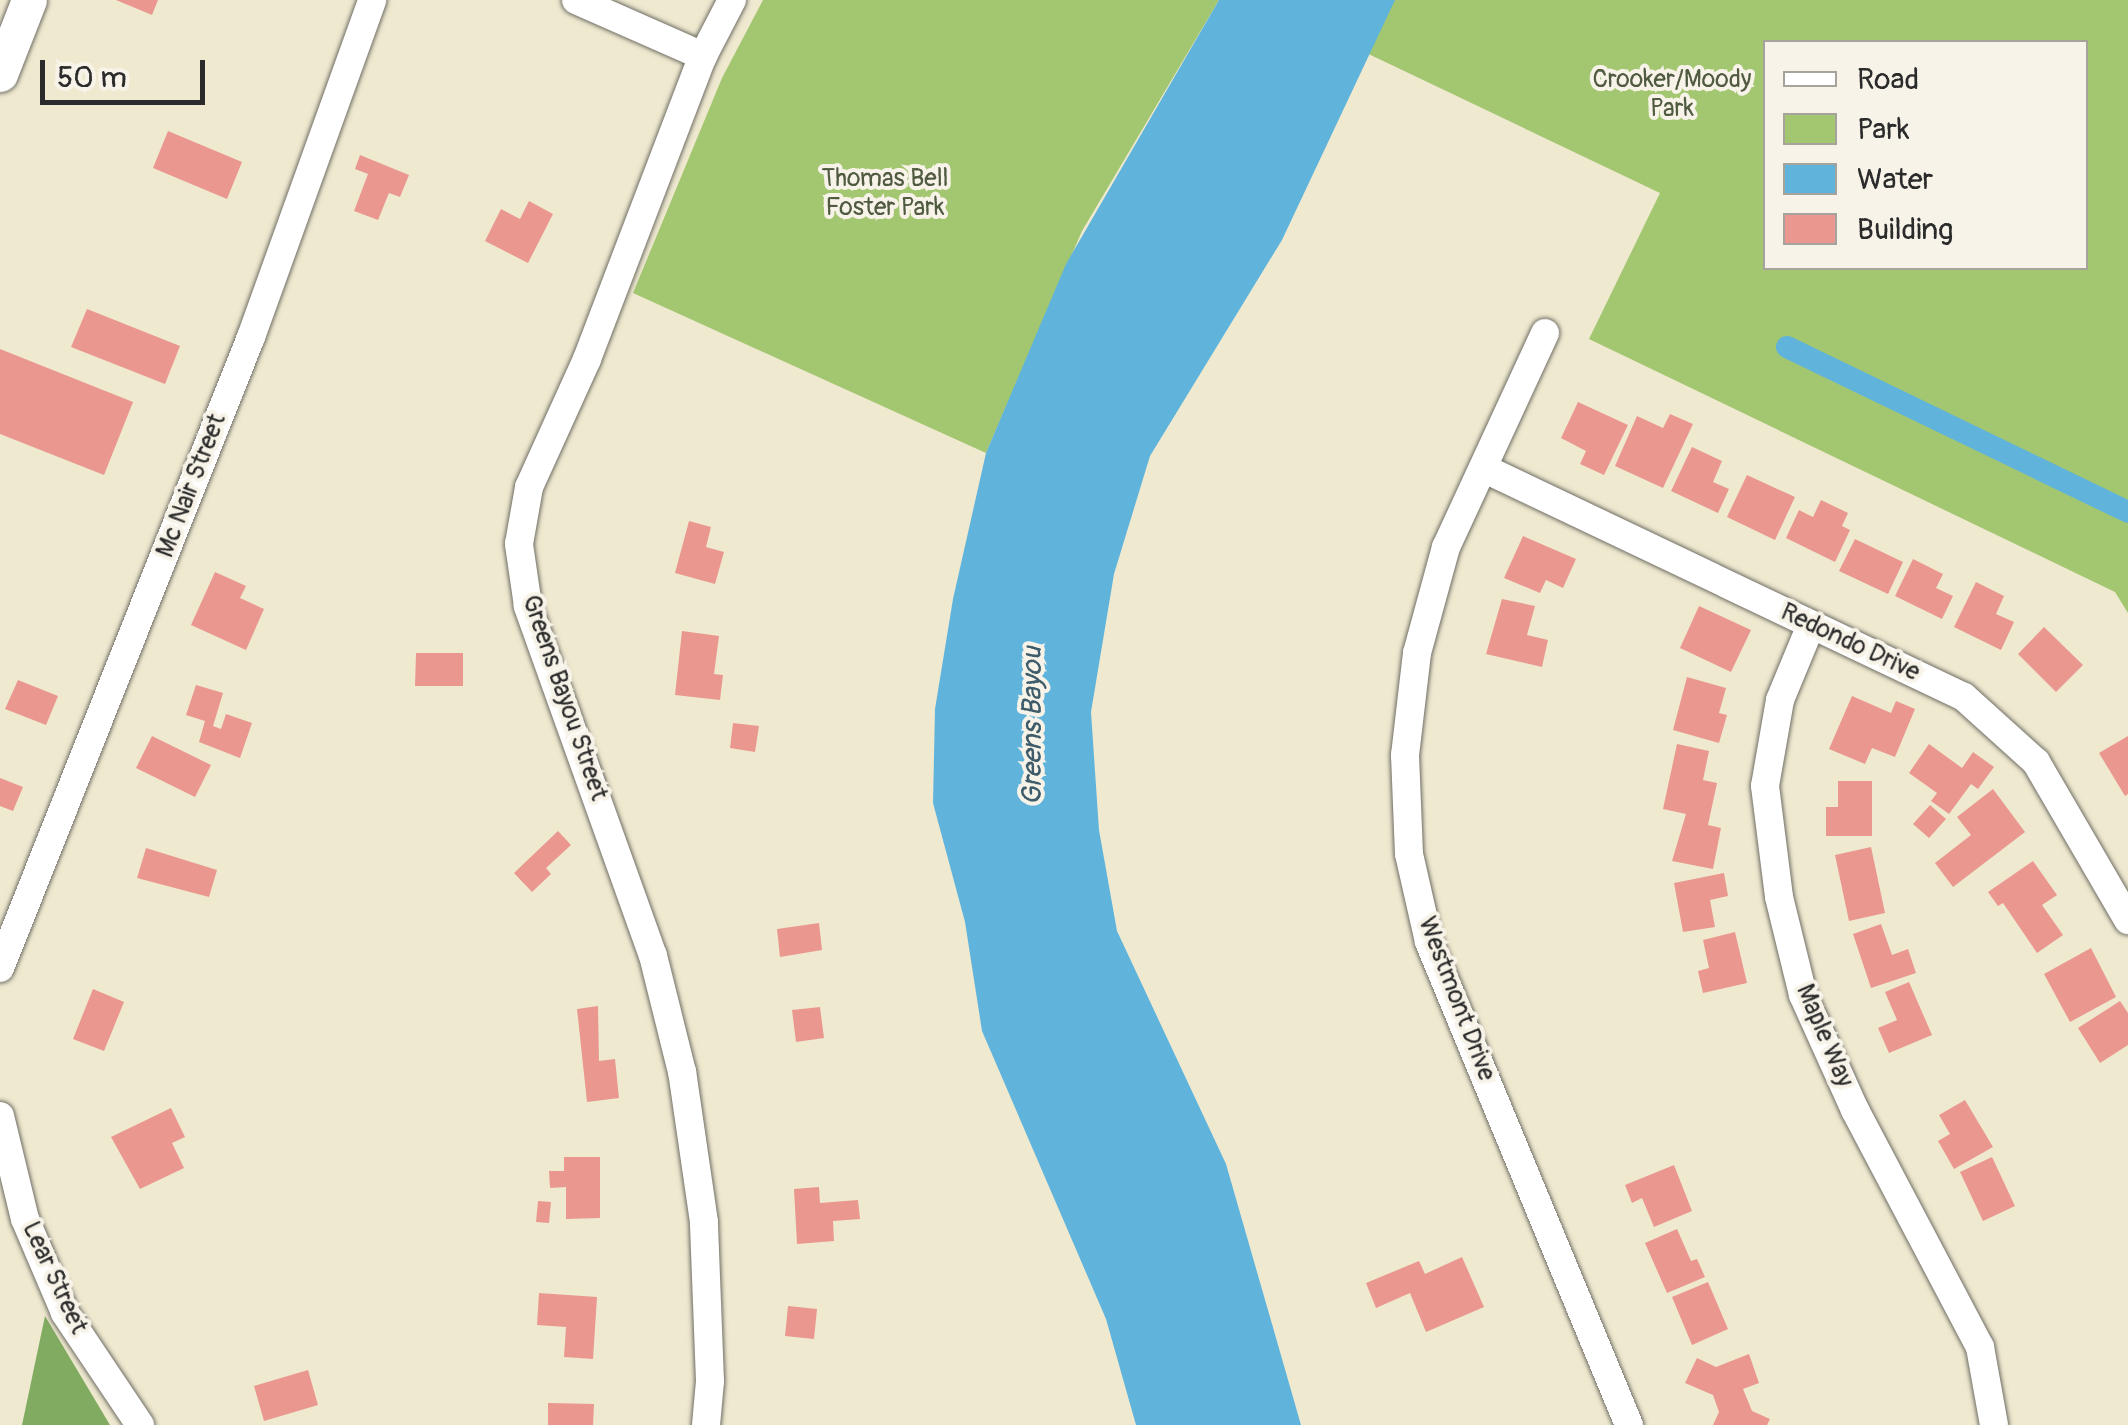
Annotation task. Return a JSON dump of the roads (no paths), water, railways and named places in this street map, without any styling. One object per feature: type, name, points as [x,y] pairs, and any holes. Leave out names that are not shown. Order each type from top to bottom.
[{"type":"main road","points":[[0,74],[29,0]]},
{"type":"street","name":"Mc Nair Street","points":[[0,968],[251,337],[372,0]]},
{"type":"street","points":[[576,0],[703,56]]},
{"type":"street","name":"Greens Bayou Street","points":[[706,1425],[710,1381],[704,1222],[682,1072],[636,904],[528,606],[519,544],[529,487],[587,359],[703,56],[732,0]]},
{"type":"street","name":"Westmont Drive","points":[[1545,333],[1446,547],[1416,653],[1405,755],[1409,854],[1429,942],[1630,1425]]},
{"type":"street","name":"Redondo Drive","points":[[1483,468],[1964,697],[2036,762],[2128,920]]},
{"type":"street","name":"Maple Way","points":[[1811,625],[1780,700],[1765,786],[1779,897],[1802,995],[1855,1110],[1980,1347],[1994,1425]]},
{"type":"street","name":"Lear Street","points":[[0,1116],[24,1219],[65,1313],[140,1425]]},
{"type":"water","name":"Greens Bayou","points":[[1219,0],[1395,0],[1282,240],[1150,456],[1114,574],[1091,712],[1099,830],[1117,931],[1226,1164],[1301,1425],[1136,1425],[1106,1319],[982,1031],[965,922],[933,803],[935,709],[953,599],[986,453],[1066,264]]},
{"type":"waterway","points":[[1787,347],[2128,512]]},
{"type":"park label","name":"Crooker/Moody Park","points":[[1672,96]]},
{"type":"park label","name":"Thomas Bell Foster Park","points":[[885,194]]}]
